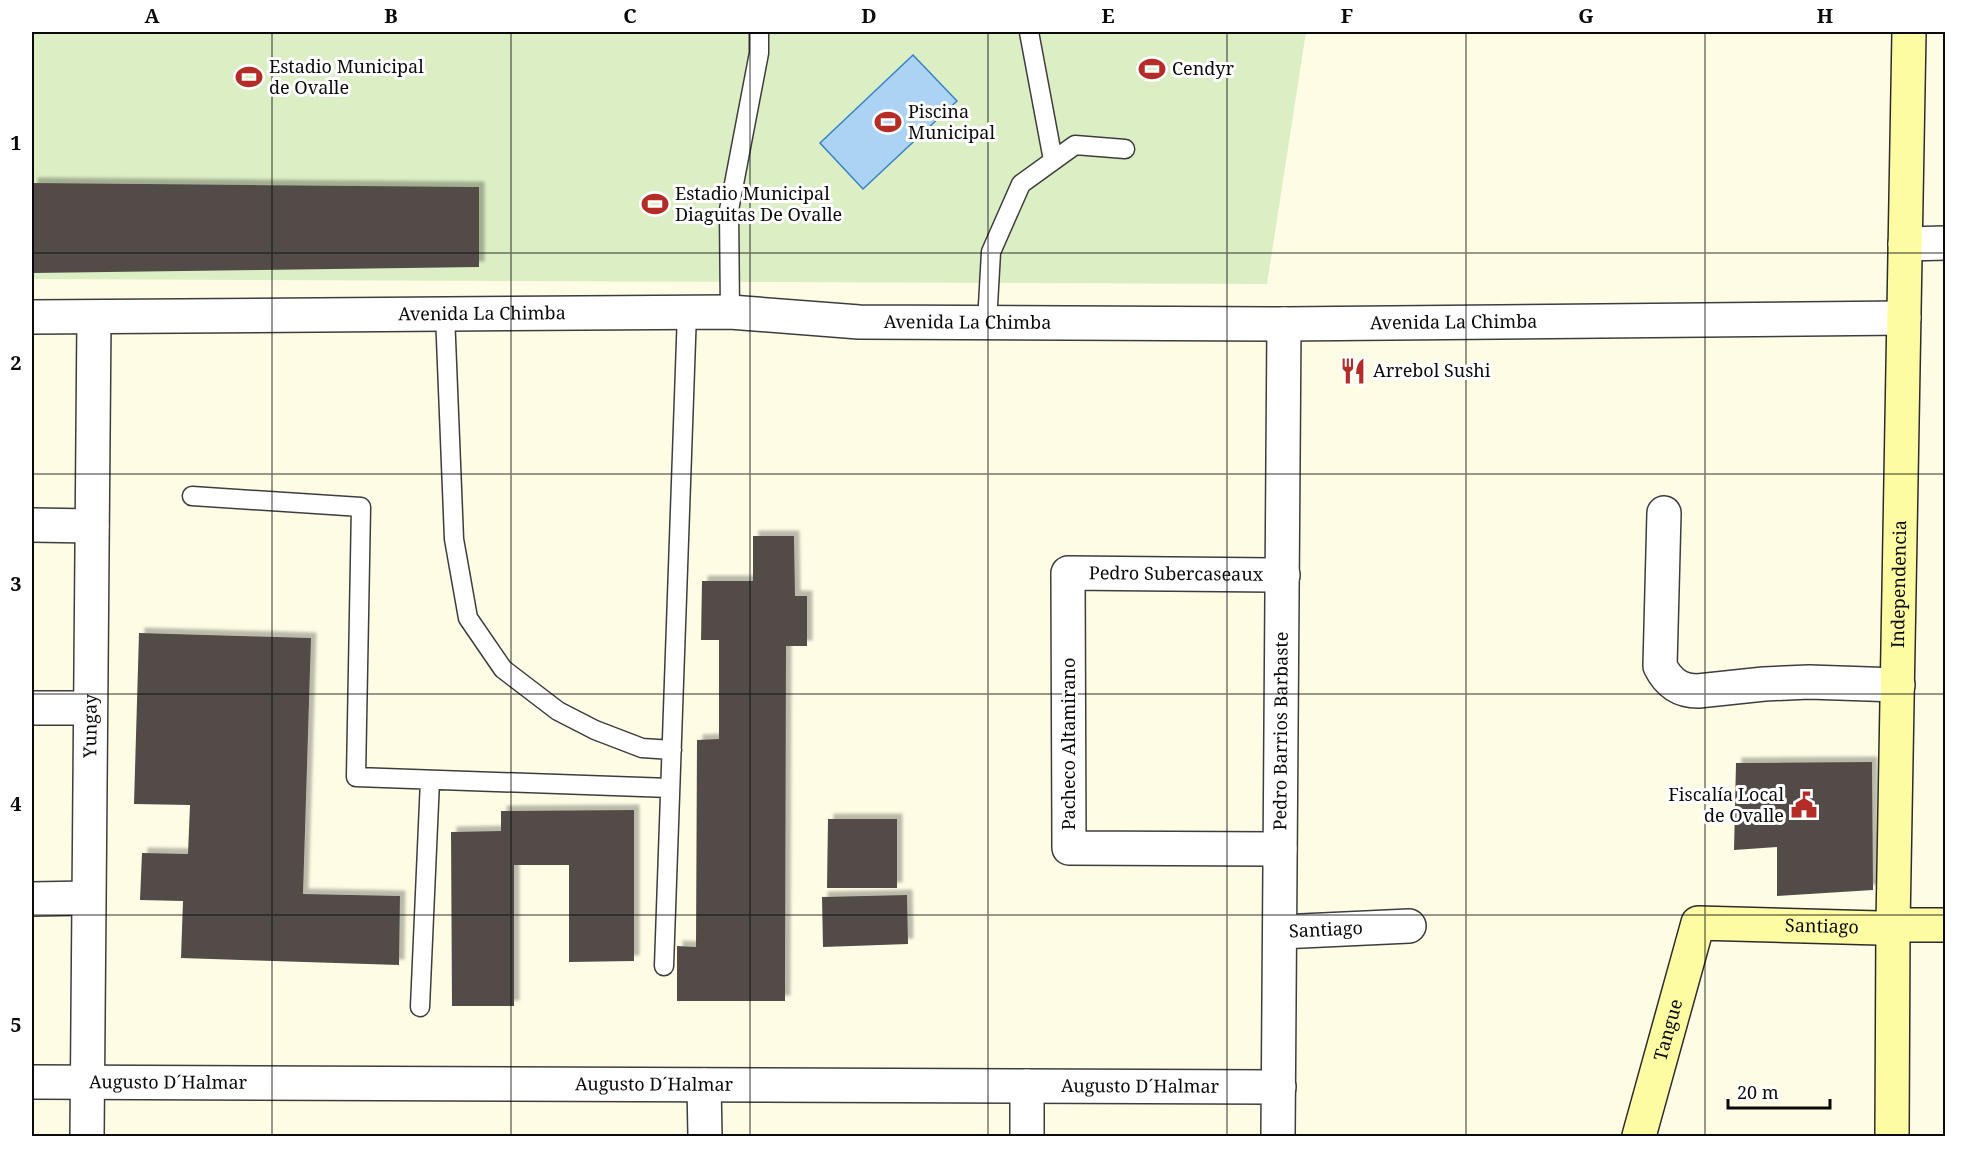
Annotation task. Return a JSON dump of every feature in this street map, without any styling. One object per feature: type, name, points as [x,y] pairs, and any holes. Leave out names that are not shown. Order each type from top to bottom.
[{"type":"main road","name":"Independencia","points":[[1892,1137],[1893,925],[1909,32]]},
{"type":"main road","name":"Santiago","points":[[1698,923],[1879,928],[1893,925],[1946,925]]},
{"type":"main road","name":"Tangue","points":[[1639,1137],[1698,923]]},
{"type":"street","points":[[1905,244],[1946,243]]},
{"type":"street","name":"Avenida La Chimba","points":[[32,317],[730,312],[859,322],[1284,324],[1904,318]]},
{"type":"street","name":"Yungay","points":[[87,1137],[94,318]]},
{"type":"street","name":"Pedro Barrios Barbaste","points":[[1278,1137],[1284,324]]},
{"type":"street","points":[[1664,513],[1660,666],[1672,684],[1698,692],[1764,684],[1809,682],[1898,685]]},
{"type":"street","points":[[32,525],[92,526]]},
{"type":"street","name":"Pedro Subercaseaux","points":[[1068,573],[1282,574]]},
{"type":"street","name":"Pacheco Altamirano","points":[[1068,573],[1069,848],[1280,849]]},
{"type":"street","points":[[32,708],[90,708]]},
{"type":"street","points":[[32,899],[88,898]]},
{"type":"street","name":"Santiago","points":[[1280,932],[1409,926]]},
{"type":"street","name":"Augusto D´Halmar","points":[[32,1082],[1279,1087]]},
{"type":"street","points":[[704,1085],[705,1137]]},
{"type":"street","points":[[1027,1086],[1027,1137]]},
{"type":"lane","points":[[730,312],[729,210],[759,53],[759,32]]},
{"type":"lane","points":[[1029,32],[1053,160]]},
{"type":"lane","points":[[987,323],[991,252],[1020,184],[1075,145],[1125,149]]},
{"type":"lane","points":[[664,966],[687,312]]},
{"type":"lane","points":[[445,314],[454,539],[468,618],[503,669],[558,711],[595,730],[642,748],[672,750]]},
{"type":"lane","points":[[192,496],[361,507],[356,777],[670,788]]},
{"type":"lane","points":[[420,1007],[430,780]]},
{"type":"green space","name":"Estadio Municipal Diaguitas De Ovalle","points":[[32,32],[1306,32],[1267,284],[32,279]]},
{"type":"water","name":"Piscina Municipal","points":[[913,55],[957,101],[863,189],[820,143]]},
{"type":"building","points":[[32,183],[479,187],[479,267],[32,273]]},
{"type":"building","points":[[753,536],[794,536],[795,596],[807,596],[807,646],[786,646],[785,1001],[677,1001],[677,946],[696,947],[697,740],[719,739],[719,640],[701,640],[702,581],[753,581]]},
{"type":"building","points":[[139,633],[311,638],[303,894],[400,896],[399,965],[181,958],[183,901],[140,900],[142,853],[188,854],[190,805],[134,804]]},
{"type":"building","name":"Fiscalía Local de Ovalle","points":[[1872,762],[1873,890],[1777,896],[1777,847],[1734,850],[1736,763]]},
{"type":"building","points":[[634,810],[634,961],[569,962],[569,865],[514,865],[514,1006],[452,1006],[451,832],[501,831],[501,811]]},
{"type":"building","points":[[828,819],[897,819],[897,888],[827,888]]},
{"type":"building","points":[[907,895],[908,944],[823,947],[822,897]]},
{"type":"place","name":"Cendyr","points":[[1152,69]]},
{"type":"place","name":"Estadio Municipal de Ovalle","points":[[249,77]]},
{"type":"place","name":"Piscina Municipal","points":[[888,122]]},
{"type":"place","name":"Estadio Municipal Diaguitas De Ovalle","points":[[655,204]]},
{"type":"place","name":"Arrebol Sushi","points":[[1353,371]]},
{"type":"place","name":"Fiscalía Local de Ovalle","points":[[1804,805]]}]
